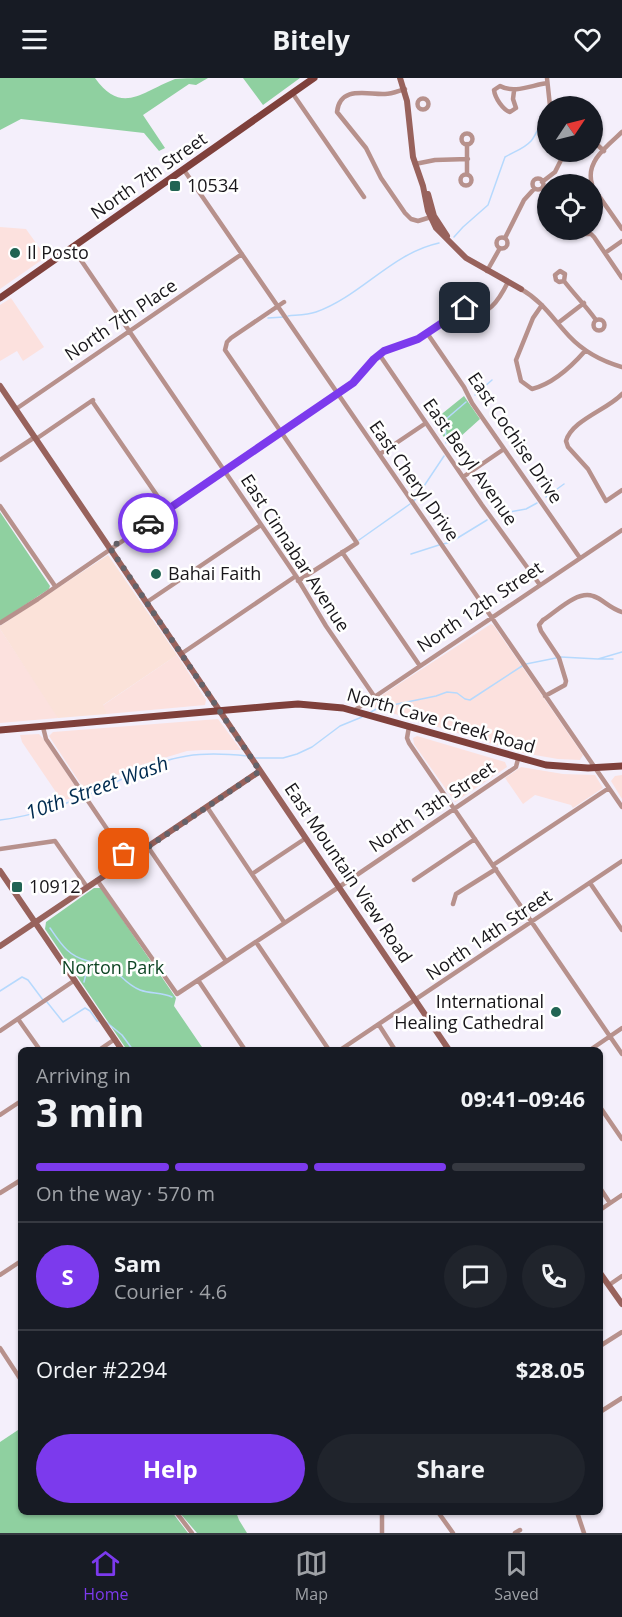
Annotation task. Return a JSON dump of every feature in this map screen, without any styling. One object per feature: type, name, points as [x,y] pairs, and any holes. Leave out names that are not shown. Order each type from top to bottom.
[{"type":"main road","name":"North 7th Street","points":[[0,298],[314,78]]},
{"type":"main road","name":"North Cave Creek Road","points":[[0,730],[298,704],[357,711],[518,759],[548,765],[595,768],[622,766]]},
{"type":"street","points":[[400,78],[405,89],[415,164],[436,228],[466,258],[519,288],[542,305],[585,351],[603,361],[622,367]]},
{"type":"street","points":[[514,91],[513,99],[516,108],[510,112],[506,111],[495,96],[494,90],[500,86],[514,91],[547,81],[549,96]]},
{"type":"street","points":[[405,89],[384,94],[368,92],[353,94],[342,100],[337,109],[339,116],[366,148],[381,178],[405,213],[411,219],[418,221],[433,216]]},
{"type":"street","points":[[293,94],[364,197]]},
{"type":"street","points":[[408,108],[418,106]]},
{"type":"street","points":[[589,174],[591,167],[622,132]]},
{"type":"street","points":[[467,144],[467,174]]},
{"type":"street","points":[[415,164],[435,160],[468,159]]},
{"type":"street","points":[[487,271],[500,248],[498,241],[500,238],[505,238],[524,200],[534,189],[541,189],[542,182],[555,172],[560,162]]},
{"type":"street","name":"East Cheryl Drive","points":[[184,170],[622,807]]},
{"type":"street","points":[[603,201],[622,229]]},
{"type":"street","points":[[597,240],[622,278]]},
{"type":"street","points":[[605,253],[622,241]]},
{"type":"street","name":"East Cinnabar Avenue","points":[[72,247],[374,696]]},
{"type":"street","name":"North 7th Place","points":[[16,409],[242,254]]},
{"type":"street","points":[[564,280],[596,320]]},
{"type":"street","points":[[465,312],[476,314],[490,309],[508,282]]},
{"type":"street","points":[[181,654],[357,543],[225,350],[231,338],[284,302]]},
{"type":"street","points":[[558,323],[584,303]]},
{"type":"street","points":[[456,314],[455,309],[459,305],[465,308],[465,312]]},
{"type":"street","points":[[542,305],[533,318],[516,360],[521,381],[532,389],[543,386],[573,364],[585,351]]},
{"type":"street","points":[[0,623],[353,383],[379,354],[427,333],[456,314],[461,316],[465,312]]},
{"type":"street","name":"East Cochise Drive","points":[[427,333],[580,558]]},
{"type":"street","name":"East Beryl Avenue","points":[[379,354],[540,585]]},
{"type":"street","name":"East Mountain View Road","points":[[0,386],[447,1047]]},
{"type":"street","points":[[622,394],[575,427],[567,441],[568,447],[588,469],[606,501],[622,490]]},
{"type":"street","points":[[0,460],[93,400],[167,510]]},
{"type":"street","points":[[380,454],[426,423]]},
{"type":"street","points":[[463,477],[504,449]]},
{"type":"street","points":[[0,506],[55,586]]},
{"type":"street","points":[[147,602],[261,525]]},
{"type":"street","name":"North 12th Street","points":[[357,711],[374,696],[622,530]]},
{"type":"street","points":[[342,552],[420,666]]},
{"type":"street","points":[[545,696],[565,685],[566,681],[557,655],[539,624],[577,597],[593,596],[611,608],[622,612]]},
{"type":"street","points":[[43,727],[46,739],[129,860]]},
{"type":"street","points":[[409,727],[408,740],[622,1054]]},
{"type":"street","name":"North 13th Street","points":[[98,880],[177,994],[516,767],[518,759]]},
{"type":"street","points":[[0,946],[260,771]]},
{"type":"street","points":[[453,904],[456,894],[609,788]]},
{"type":"street","points":[[207,807],[284,922]]},
{"type":"street","points":[[252,874],[306,838]]},
{"type":"street","points":[[414,880],[475,839]]},
{"type":"street","points":[[0,849],[55,841],[87,887]]},
{"type":"street","points":[[148,847],[226,961]]},
{"type":"street","name":"North 14th Street","points":[[345,1047],[622,861]]},
{"type":"street","points":[[0,871],[120,1047]]},
{"type":"street","points":[[590,883],[622,930]]},
{"type":"street","points":[[256,942],[327,1047]]},
{"type":"street","points":[[0,1031],[75,980]]},
{"type":"street","points":[[198,980],[244,1047]]},
{"type":"street","points":[[18,1019],[38,1047]]},
{"type":"street","points":[[378,1025],[393,1047]]},
{"type":"street","points":[[595,1047],[622,1028]]},
{"type":"street","points":[[103,1047],[115,1039]]},
{"type":"street","points":[[1,1113],[18,1103]]},
{"type":"street","points":[[603,1111],[622,1139]]},
{"type":"street","points":[[0,1193],[18,1181]]},
{"type":"street","points":[[603,1192],[610,1203]]},
{"type":"street","points":[[603,1208],[622,1195]]},
{"type":"street","points":[[0,1275],[18,1263]]},
{"type":"street","points":[[609,1285],[622,1276]]},
{"type":"street","points":[[603,1279],[622,1304]]},
{"type":"street","points":[[603,1344],[622,1332]]},
{"type":"street","points":[[0,1348],[18,1375]]},
{"type":"street","points":[[603,1410],[622,1398]]},
{"type":"street","points":[[178,1515],[192,1533]]},
{"type":"street","points":[[382,1515],[382,1533]]},
{"type":"street","points":[[442,1515],[453,1533]]},
{"type":"street","points":[[578,1515],[584,1533]]},
{"type":"shaded area","points":[[0,227],[26,229],[46,257],[0,289]]},
{"type":"shaded area","points":[[11,298],[44,347],[23,361],[17,351],[0,361],[0,305]]},
{"type":"shaded area","points":[[108,555],[177,655],[103,705],[107,714],[58,718],[0,626]]},
{"type":"shaded area","points":[[491,624],[583,755],[580,760],[523,753],[372,707],[373,701]]},
{"type":"shaded area","points":[[0,629],[57,715],[58,718],[0,723]]},
{"type":"shaded area","points":[[177,655],[206,700],[205,705],[107,714],[102,706]]},
{"type":"shaded area","points":[[218,719],[241,750],[187,751],[131,768],[86,792],[49,736],[53,732]]},
{"type":"shaded area","points":[[39,734],[81,795],[62,801],[22,742],[20,735]]},
{"type":"shaded area","points":[[417,736],[505,762],[507,767],[455,802],[414,744],[413,738]]},
{"type":"shaded area","points":[[521,767],[563,774],[595,775],[603,788],[573,808],[571,805],[535,795],[523,804],[505,778]]},
{"type":"shaded area","points":[[622,775],[622,799],[611,781],[615,776]]},
{"type":"green space","points":[[0,78],[95,78],[114,96],[124,98],[143,94],[175,79],[208,78],[196,85],[189,84],[143,115],[165,148],[159,151],[144,133],[21,119],[0,130]]},
{"type":"green space","points":[[243,78],[300,78],[263,105]]},
{"type":"green space","points":[[464,396],[480,419],[450,446],[433,421]]},
{"type":"green space","points":[[0,512],[50,586],[49,589],[2,620],[0,620]]},
{"type":"green space","name":"Norton Park","points":[[94,888],[101,888],[176,998],[174,1006],[202,1047],[125,1047],[45,929],[46,922]]},
{"type":"green space","points":[[18,1430],[18,1515],[174,1515],[188,1533],[0,1533],[0,1442]]},
{"type":"green space","points":[[182,1515],[237,1515],[247,1533],[197,1533]]},
{"type":"waterway","points":[[454,237],[488,205],[505,157],[528,144],[537,131]]},
{"type":"waterway","points":[[288,316],[313,313],[332,305],[406,256],[439,243]]},
{"type":"waterway","points":[[268,318],[284,317]]},
{"type":"waterway","points":[[475,395],[492,380]]},
{"type":"waterway","points":[[446,443],[445,420],[466,402]]},
{"type":"waterway","points":[[414,501],[444,456]]},
{"type":"waterway","points":[[546,497],[564,484]]},
{"type":"waterway","points":[[498,514],[526,509],[537,503]]},
{"type":"waterway","points":[[359,540],[410,504]]},
{"type":"waterway","points":[[443,544],[451,542],[487,520]]},
{"type":"waterway","points":[[411,554],[439,545]]},
{"type":"waterway","name":"10th Street Wash","points":[[561,657],[598,659],[622,652]]},
{"type":"waterway","name":"10th Street Wash","points":[[526,664],[556,658]]},
{"type":"waterway","name":"10th Street Wash","points":[[599,659],[613,659]]},
{"type":"waterway","name":"10th Street Wash","points":[[371,712],[378,708],[447,692],[457,693],[470,700],[522,666]]},
{"type":"waterway","name":"10th Street Wash","points":[[254,758],[283,758],[297,754],[312,747],[340,726],[362,717]]},
{"type":"waterway","name":"10th Street Wash","points":[[0,820],[25,816],[62,805],[175,758],[209,754],[247,756]]},
{"type":"waterway","points":[[50,928],[75,956],[108,966],[140,990],[172,997]]},
{"type":"waterway","points":[[84,982],[89,962]]},
{"type":"waterway","points":[[0,991],[22,977],[28,980],[43,1000]]},
{"type":"waterway","points":[[47,1002],[63,1022],[85,1008],[97,1021],[100,1021]]},
{"type":"waterway","points":[[105,1021],[122,1035],[131,1047]]},
{"type":"way so far","points":[[124,854],[129,860],[260,771],[110,548],[148,523]]},
{"type":"place","name":"10534","points":[[175,186]]},
{"type":"place","name":"Il Posto","points":[[15,253]]},
{"type":"place","name":"Bahai Faith","points":[[156,574]]},
{"type":"place","name":"10912","points":[[17,887]]},
{"type":"place","name":"International Healing Cathedral","points":[[556,1012]]},
{"type":"route","points":[[148,523],[353,383],[379,354],[418,339],[456,314],[463,315],[465,308]]}]
